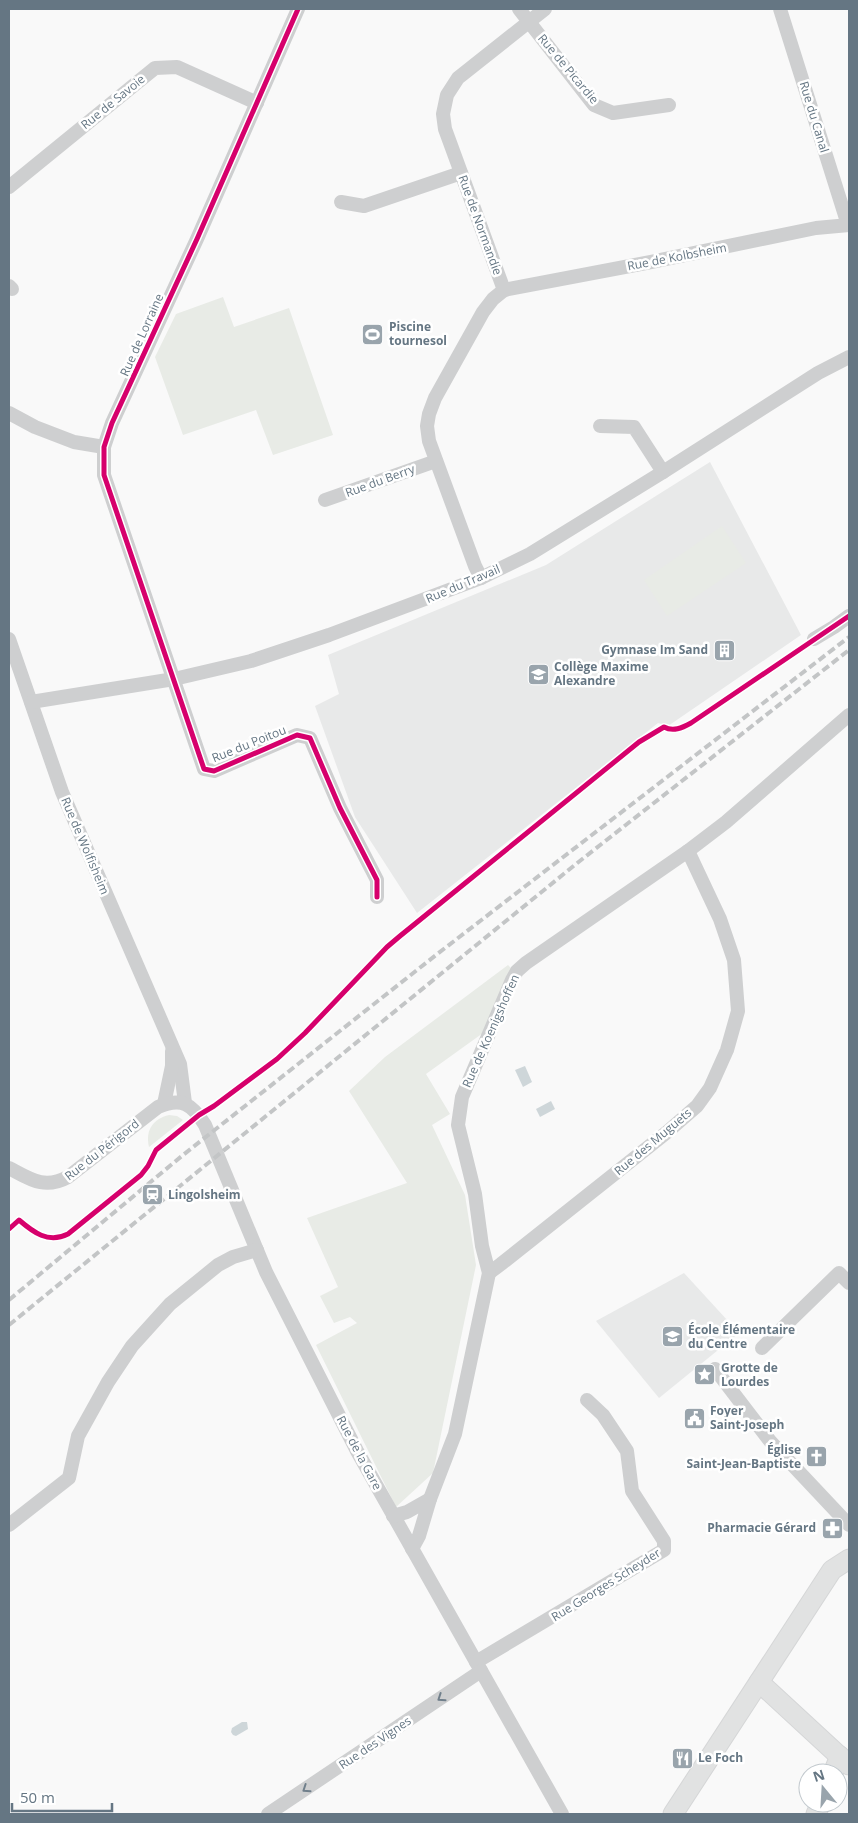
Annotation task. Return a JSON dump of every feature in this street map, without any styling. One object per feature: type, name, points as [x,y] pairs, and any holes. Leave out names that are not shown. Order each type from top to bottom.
[{"type":"main road","points":[[673,1814],[832,1570],[849,1559]]},
{"type":"main road","points":[[759,1682],[839,1763]]},
{"type":"street","name":"Rue de Lorraine","points":[[174,679],[106,484],[104,475],[104,447],[112,423],[197,239],[298,9]]},
{"type":"street","name":"Rue de Picardie","points":[[519,9],[594,105],[613,113],[669,105]]},
{"type":"street","name":"Rue de Normandie","points":[[480,578],[436,461],[429,440],[427,426],[435,398],[483,312],[493,299],[504,290],[445,129],[443,114],[447,95],[458,78],[546,9]]},
{"type":"street","name":"Rue du Canal","points":[[780,9],[848,225]]},
{"type":"street","name":"Rue de Savoie","points":[[9,187],[155,68],[177,66],[257,103]]},
{"type":"street","points":[[341,202],[364,206],[461,173]]},
{"type":"street","name":"Rue de Kolbsheim","points":[[504,290],[816,228],[848,225]]},
{"type":"street","name":"Rue du Travail","points":[[31,702],[174,679],[251,661],[320,638],[480,578],[530,554],[818,373],[849,357]]},
{"type":"street","points":[[9,413],[74,442],[104,447]]},
{"type":"street","points":[[600,426],[634,428],[663,472]]},
{"type":"street","name":"Rue du Berry","points":[[325,500],[436,461]]},
{"type":"street","points":[[814,639],[849,616]]},
{"type":"street","name":"Rue de Wolfisheim","points":[[9,639],[62,792],[180,1064],[185,1104]]},
{"type":"street","name":"Rue du Poitou","points":[[174,679],[204,769],[214,771],[297,735],[310,738],[340,808],[377,880],[377,897]]},
{"type":"street","name":"Rue de Koenigshoffen","points":[[412,1549],[419,1536],[430,1499],[455,1434],[488,1273],[482,1246],[476,1194],[458,1125],[462,1097],[512,980],[517,971],[526,963],[688,852],[726,822],[849,714]]},
{"type":"street","name":"Rue des Muguets","points":[[488,1273],[502,1264],[666,1133],[698,1106],[710,1088],[727,1050],[738,1010],[734,960],[720,919],[688,852]]},
{"type":"street","name":"Rue de Wolfisheim","points":[[164,1104],[172,1066],[172,1048]]},
{"type":"street","points":[[164,1104],[185,1104]]},
{"type":"street","name":"Rue du Périgord","points":[[9,1168],[39,1183],[52,1184],[61,1181],[153,1110],[164,1104]]},
{"type":"street","name":"Rue de la Gare","points":[[185,1104],[196,1111],[205,1125],[266,1272],[352,1442],[562,1814]]},
{"type":"street","points":[[9,1525],[69,1478],[78,1436],[108,1382],[132,1346],[170,1304],[218,1265],[233,1257],[257,1250]]},
{"type":"street","points":[[762,1348],[839,1273],[849,1283]]},
{"type":"street","points":[[715,1370],[770,1441],[849,1525]]},
{"type":"street","name":"Rue Georges Scheyder","points":[[479,1667],[664,1550],[664,1541],[632,1492],[627,1451],[603,1415],[587,1400]]},
{"type":"street","points":[[393,1516],[407,1512],[430,1499]]},
{"type":"street","name":"Rue des Vignes","points":[[268,1814],[479,1667]]},
{"type":"shaded area","points":[[223,297],[234,327],[289,308],[333,435],[273,455],[256,410],[183,435],[155,357],[176,314]]},
{"type":"shaded area","name":"Collège Maxime Alexandre","points":[[710,462],[801,635],[668,726],[658,723],[417,913],[355,817],[315,706],[339,694],[328,655],[546,565]]},
{"type":"shaded area","points":[[722,526],[746,563],[667,616],[644,580]]},
{"type":"shaded area","points":[[508,965],[511,968],[483,1033],[426,1074],[450,1114],[432,1125],[465,1195],[476,1265],[433,1473],[396,1507],[316,1345],[357,1323],[350,1317],[334,1323],[320,1296],[338,1287],[307,1218],[407,1183],[349,1091],[385,1057]]},
{"type":"shaded area","points":[[525,1066],[532,1082],[523,1087],[515,1070]]},
{"type":"shaded area","points":[[551,1101],[555,1109],[540,1117],[536,1109]]},
{"type":"shaded area","points":[[169,1115],[177,1116],[183,1120],[149,1147],[149,1130],[159,1119]]},
{"type":"shaded area","name":"École Élémentaire du Centre","points":[[684,1273],[739,1333],[659,1398],[596,1321]]},
{"type":"shaded area","points":[[242,1722],[247,1722],[248,1729],[236,1736],[233,1735],[231,1732],[232,1728]]},
{"type":"railway","points":[[9,1300],[183,1155],[436,955],[849,637]]},
{"type":"railway","points":[[9,1325],[576,864],[849,650]]},
{"type":"cycle path","points":[[298,9],[197,239],[112,423],[104,447],[104,475],[204,769],[214,771],[297,735],[310,738],[340,808],[377,880],[377,897]]},
{"type":"cycle path","points":[[9,1229],[19,1220],[30,1229],[47,1237],[54,1238],[68,1234],[141,1175],[156,1150],[199,1115],[277,1059],[305,1033],[387,947],[639,742],[664,727],[678,729],[691,723],[849,616]]},
{"type":"place","name":"Piscine tournesol","points":[[373,334]]},
{"type":"place","name":"Gymnase Im Sand","points":[[724,650]]},
{"type":"place","name":"Collège Maxime Alexandre","points":[[538,674]]},
{"type":"place","name":"Lingolsheim","points":[[152,1195]]},
{"type":"place","name":"École Élémentaire du Centre","points":[[672,1337]]},
{"type":"place","name":"Grotte de Lourdes","points":[[705,1375]]},
{"type":"place","name":"Foyer Saint-Joseph","points":[[694,1418]]},
{"type":"place","name":"Église Saint-Jean-Baptiste","points":[[817,1457]]},
{"type":"place","name":"Pharmacie Gérard","points":[[832,1528]]},
{"type":"place","name":"Le Foch","points":[[682,1758]]}]
